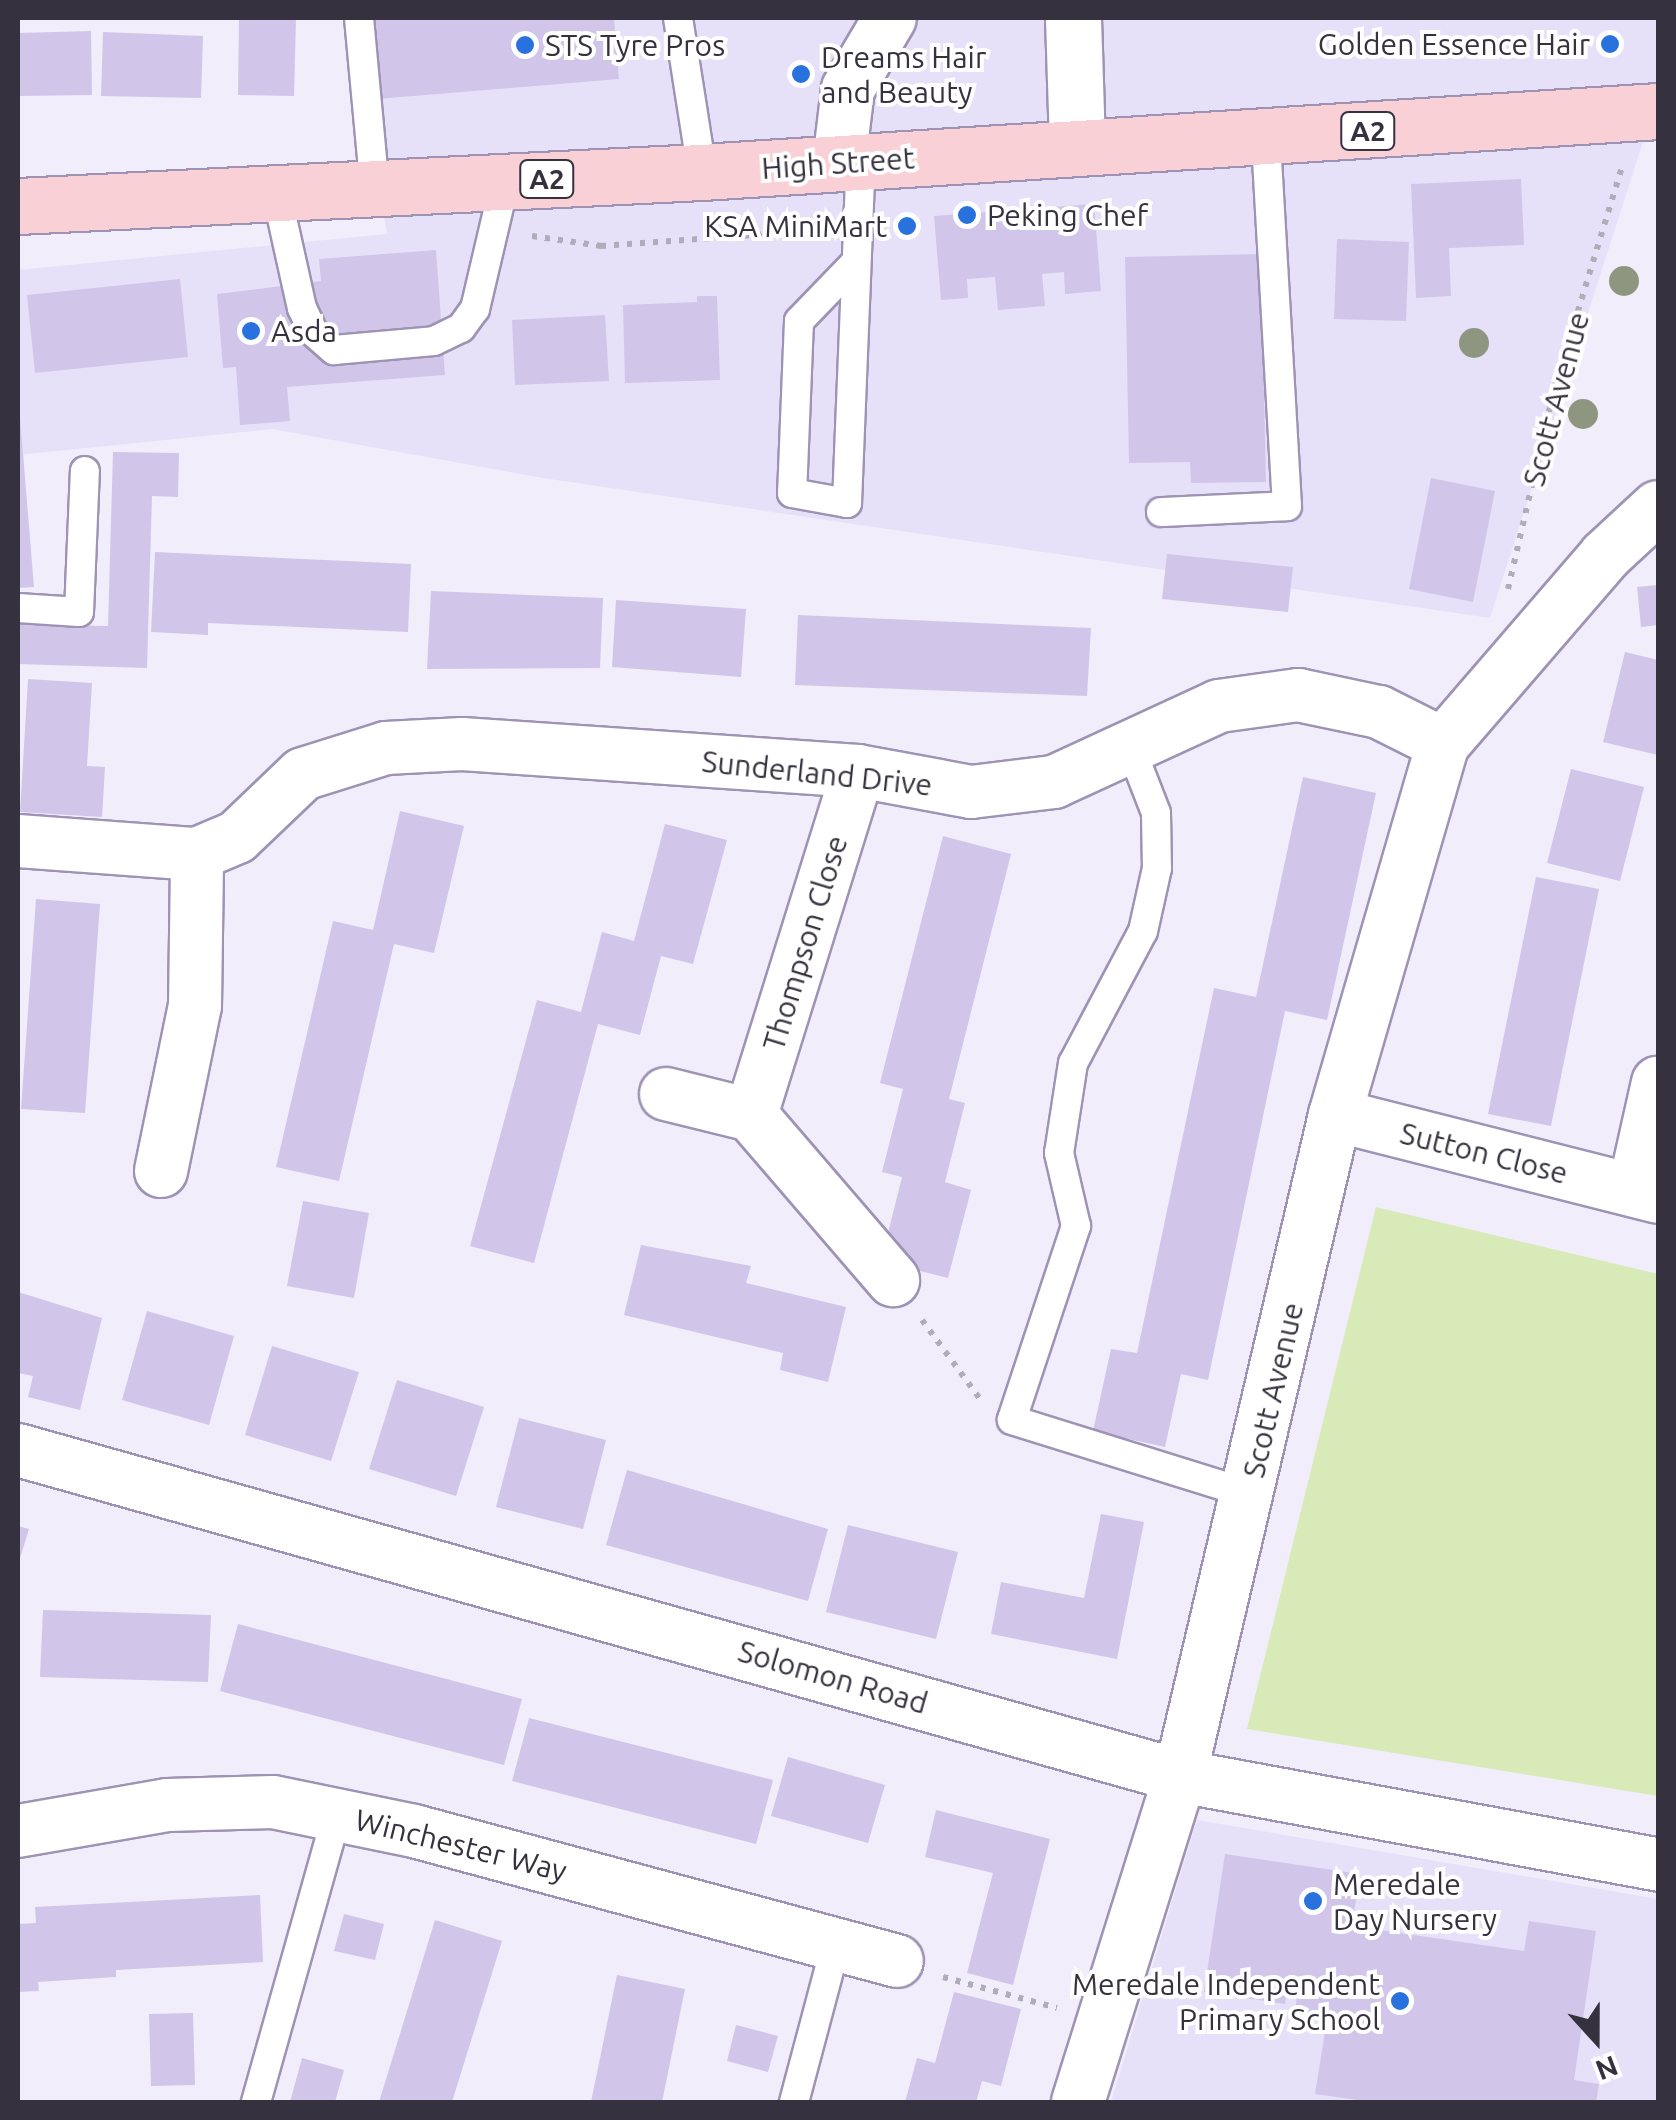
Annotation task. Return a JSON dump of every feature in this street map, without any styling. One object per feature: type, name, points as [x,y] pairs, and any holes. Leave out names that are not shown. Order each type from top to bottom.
[{"type":"main road","name":"High Street","points":[[18,206],[702,172],[1646,112]]},
{"type":"street","points":[[850,161],[848,90],[890,18]]},
{"type":"street","points":[[1072,18],[1077,148]]},
{"type":"street","name":"Scott Avenue","points":[[1078,2102],[1180,1776],[1335,1115],[1443,744],[1605,556],[1658,507]]},
{"type":"street","name":"Sunderland Drive","points":[[197,854],[237,837],[303,774],[386,748],[462,744],[858,771],[971,792],[1012,789],[1132,752],[1180,722],[1260,695],[1335,700],[1443,744]]},
{"type":"street","name":"Thompson Close","points":[[752,1116],[858,771]]},
{"type":"street","points":[[18,840],[197,854],[194,1006],[161,1171]]},
{"type":"street","name":"Sutton Close","points":[[1335,1115],[1646,1194],[1658,1083]]},
{"type":"street","points":[[666,1094],[752,1116],[893,1280]]},
{"type":"street","name":"Solomon Road","points":[[18,1450],[1180,1776],[1658,1864]]},
{"type":"street","name":"Winchester Way","points":[[18,1831],[218,1800],[337,1814],[897,1961]]},
{"type":"lane","points":[[359,18],[375,189]]},
{"type":"lane","points":[[678,18],[702,172]]},
{"type":"lane","points":[[1161,512],[1286,506],[1266,138]]},
{"type":"lane","points":[[850,161],[856,262],[847,503],[792,493],[799,321],[856,262]]},
{"type":"lane","points":[[276,191],[302,308],[313,332],[334,350],[434,341],[461,328],[474,308],[505,181]]},
{"type":"lane","points":[[18,608],[79,612],[85,471]]},
{"type":"lane","points":[[1132,752],[1156,813],[1157,868],[1143,931],[1073,1063],[1059,1152],[1076,1226],[1012,1420],[1249,1494]]},
{"type":"lane","points":[[256,2102],[337,1814]]},
{"type":"lane","points":[[794,2102],[836,1944]]},
{"type":"path","name":"Scott Avenue","points":[[1507,593],[1555,386],[1646,112]]},
{"type":"path","points":[[893,1280],[991,1415],[1012,1420]]},
{"type":"path","points":[[897,1961],[1101,2020]]},
{"type":"shaded area","points":[[351,18],[1658,18],[1658,95],[1490,618],[543,478],[272,429],[18,455],[18,270],[387,234]]},
{"type":"shaded area","name":"Meredale Independent Primary School","points":[[1197,1820],[1658,1899],[1658,2102],[1111,2102]]},
{"type":"green space","points":[[1376,1207],[1658,1274],[1658,1796],[1247,1729]]},
{"type":"building","points":[[239,18],[296,18],[294,96],[238,95]]},
{"type":"building","points":[[371,18],[614,18],[619,79],[377,99]]},
{"type":"building","points":[[91,31],[92,95],[18,96],[18,33]]},
{"type":"building","points":[[103,32],[203,36],[201,98],[101,96]]},
{"type":"building","points":[[1521,179],[1524,245],[1449,248],[1451,296],[1416,298],[1411,184]]},
{"type":"building","points":[[1094,204],[1101,291],[1065,294],[1064,272],[1042,274],[1045,306],[998,310],[995,277],[967,279],[968,298],[941,300],[934,216]]},
{"type":"building","points":[[1337,239],[1409,242],[1406,321],[1334,319]]},
{"type":"building","points":[[436,250],[445,375],[287,387],[290,421],[240,425],[236,367],[223,368],[217,294],[321,281],[319,259]]},
{"type":"building","points":[[1261,254],[1266,482],[1191,483],[1190,462],[1129,463],[1125,257]]},
{"type":"building","points":[[180,279],[188,357],[35,373],[27,295]]},
{"type":"building","points":[[697,296],[717,296],[720,380],[625,383],[623,305],[697,302]]},
{"type":"building","points":[[605,315],[609,381],[515,385],[512,320]]},
{"type":"building","points":[[18,393],[34,587],[18,588]]},
{"type":"building","points":[[113,452],[179,453],[178,497],[152,496],[147,668],[18,664],[18,624],[108,626]]},
{"type":"building","points":[[1431,478],[1495,491],[1473,602],[1409,589]]},
{"type":"building","points":[[155,552],[411,564],[408,632],[208,623],[208,635],[151,632]]},
{"type":"building","points":[[1167,554],[1293,567],[1288,612],[1162,599]]},
{"type":"building","points":[[1658,585],[1658,625],[1641,627],[1637,587]]},
{"type":"building","points":[[431,591],[603,598],[600,668],[427,669]]},
{"type":"building","points":[[616,600],[746,609],[741,677],[612,667]]},
{"type":"building","points":[[798,615],[1091,628],[1087,696],[795,685]]},
{"type":"building","points":[[1625,652],[1658,660],[1658,755],[1603,742]]},
{"type":"building","points":[[28,679],[92,683],[87,766],[105,767],[102,817],[20,812]]},
{"type":"building","points":[[1571,769],[1644,787],[1620,881],[1547,863]]},
{"type":"building","points":[[1303,777],[1376,793],[1327,1020],[1285,1011],[1208,1380],[1181,1374],[1165,1447],[1093,1431],[1111,1349],[1137,1353],[1214,988],[1256,997]]},
{"type":"building","points":[[400,811],[464,826],[434,953],[394,944],[339,1181],[276,1167],[333,921],[373,930]]},
{"type":"building","points":[[665,824],[727,840],[693,964],[661,956],[640,1035],[598,1024],[534,1263],[470,1246],[537,1000],[581,1012],[602,932],[634,941]]},
{"type":"building","points":[[943,836],[1011,854],[949,1099],[965,1103],[945,1182],[971,1190],[948,1278],[881,1261],[902,1177],[882,1172],[903,1089],[880,1083]]},
{"type":"building","points":[[1536,877],[1599,889],[1551,1126],[1488,1114]]},
{"type":"building","points":[[36,899],[100,904],[85,1113],[21,1109]]},
{"type":"building","points":[[303,1201],[369,1213],[354,1298],[287,1286]]},
{"type":"building","points":[[641,1245],[751,1266],[746,1283],[846,1307],[828,1382],[780,1370],[783,1353],[624,1315]]},
{"type":"building","points":[[18,1292],[102,1318],[80,1410],[28,1397],[33,1376],[18,1373]]},
{"type":"building","points":[[147,1311],[234,1336],[209,1425],[122,1400]]},
{"type":"building","points":[[272,1346],[359,1372],[331,1461],[245,1435]]},
{"type":"building","points":[[397,1380],[484,1407],[456,1496],[369,1469]]},
{"type":"building","points":[[519,1418],[606,1440],[583,1529],[496,1507]]},
{"type":"building","points":[[627,1470],[828,1529],[808,1601],[606,1545]]},
{"type":"building","points":[[1101,1514],[1144,1522],[1117,1659],[991,1634],[1001,1582],[1084,1598]]},
{"type":"building","points":[[848,1525],[958,1552],[936,1639],[826,1612]]},
{"type":"building","points":[[18,1526],[29,1529],[18,1565]]},
{"type":"building","points":[[43,1610],[211,1615],[208,1682],[40,1677]]},
{"type":"building","points":[[238,1624],[522,1699],[504,1765],[220,1691]]},
{"type":"building","points":[[529,1718],[773,1780],[756,1844],[512,1781]]},
{"type":"building","points":[[788,1757],[885,1785],[868,1843],[771,1816]]},
{"type":"building","points":[[936,1810],[1050,1839],[1013,1985],[967,1973],[993,1873],[925,1857]]},
{"type":"building","points":[[1225,1854],[1360,1874],[1352,1926],[1524,1951],[1529,1921],[1596,1931],[1574,2080],[1599,2084],[1596,2102],[1371,2102],[1315,2094],[1327,2019],[1295,2014],[1297,1995],[1311,1991],[1287,1987],[1285,2004],[1204,1992]]},
{"type":"building","points":[[260,1895],[263,1962],[116,1970],[116,1977],[38,1982],[39,1991],[18,1992],[18,1924],[36,1923],[35,1907]]},
{"type":"building","points":[[344,1914],[384,1924],[375,1960],[334,1951]]},
{"type":"building","points":[[435,1920],[502,1941],[452,2102],[379,2102]]},
{"type":"building","points":[[617,1975],[685,1989],[662,2102],[591,2102]]},
{"type":"building","points":[[954,1992],[1021,2009],[1001,2086],[982,2081],[976,2102],[905,2102],[917,2058],[935,2063]]},
{"type":"building","points":[[193,2013],[195,2085],[151,2086],[149,2014]]},
{"type":"building","points":[[736,2025],[778,2036],[768,2072],[727,2061]]},
{"type":"building","points":[[302,2058],[344,2070],[335,2102],[290,2102]]},
{"type":"place","name":"Golden Essence Hair","points":[[1610,44]]},
{"type":"place","name":"STS Tyre Pros","points":[[525,45]]},
{"type":"place","name":"Dreams Hair and Beauty","points":[[801,74]]},
{"type":"place","name":"Peking Chef","points":[[967,215]]},
{"type":"place","name":"KSA MiniMart","points":[[907,226]]},
{"type":"place","name":"Asda","points":[[251,331]]},
{"type":"place","name":"Meredale Day Nursery","points":[[1313,1901]]},
{"type":"place","name":"Meredale Independent Primary School","points":[[1400,2001]]}]
